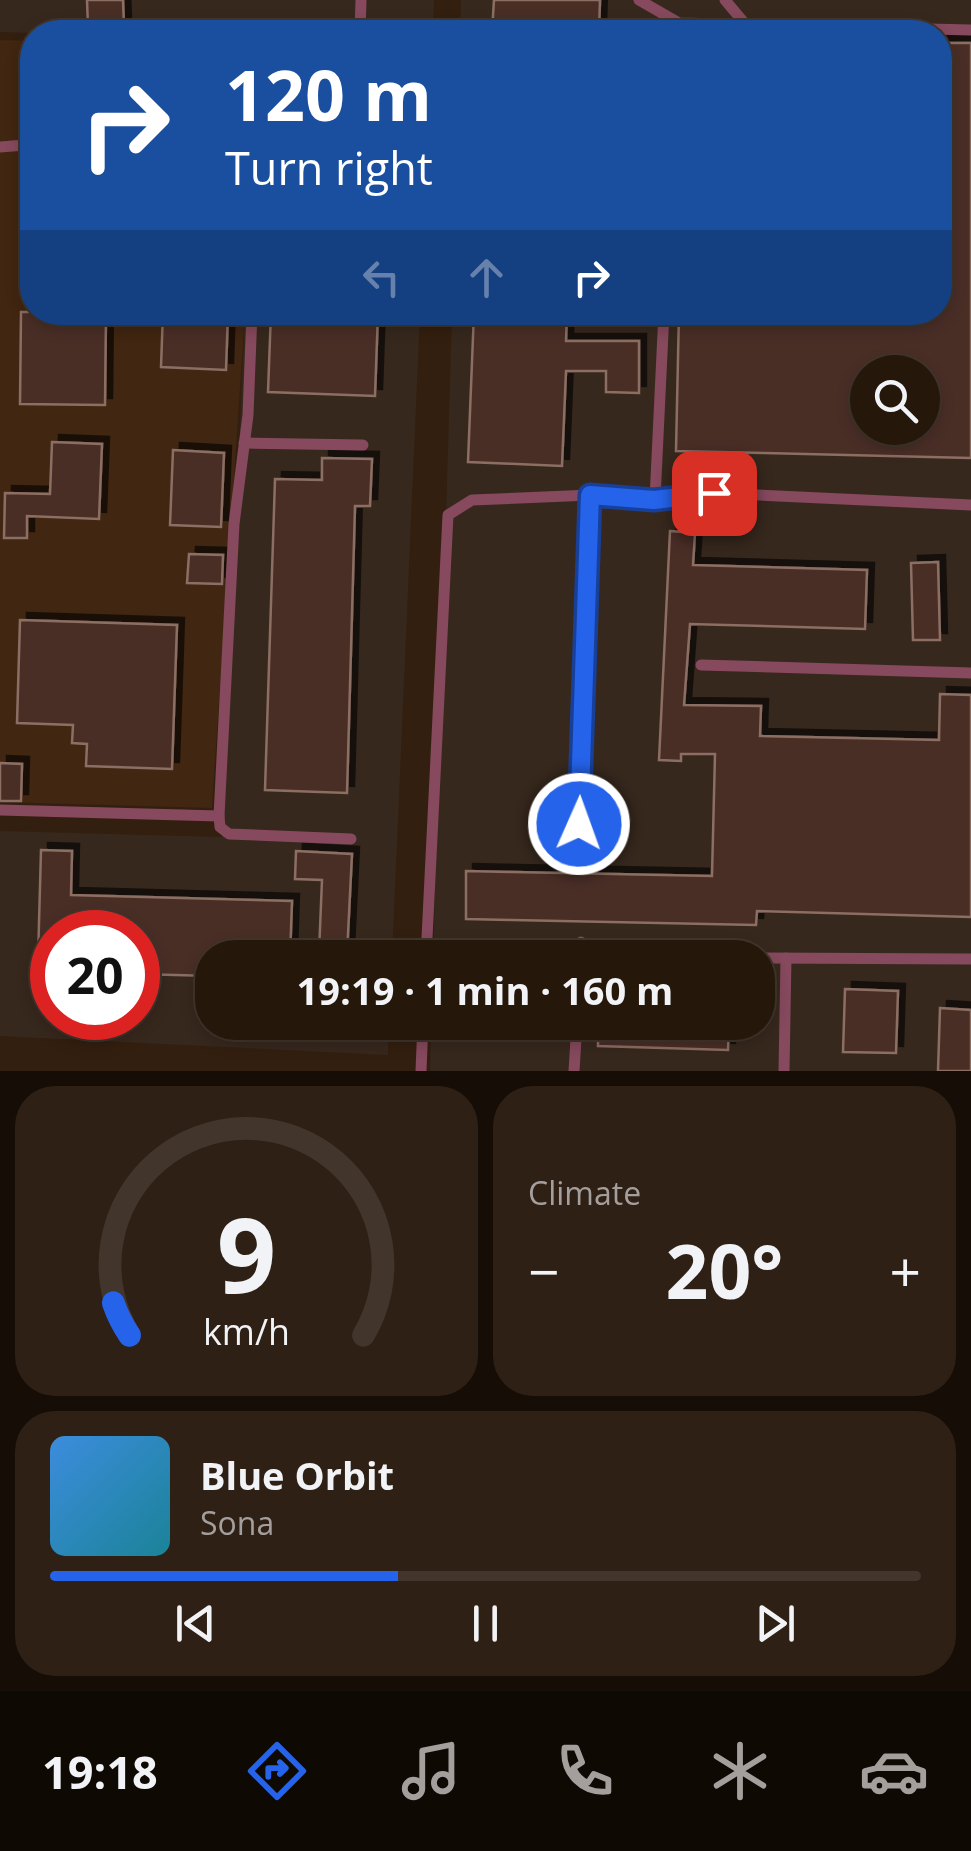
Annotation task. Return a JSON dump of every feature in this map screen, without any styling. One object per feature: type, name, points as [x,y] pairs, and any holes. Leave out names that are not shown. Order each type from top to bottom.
[{"type":"lane","points":[[639,0],[667,20]]},
{"type":"lane","points":[[726,0],[742,20]]},
{"type":"lane","points":[[251,325],[234,524],[220,827],[229,834],[351,840]]},
{"type":"lane","points":[[654,500],[663,325]]},
{"type":"lane","points":[[244,443],[363,445]]},
{"type":"lane","points":[[427,940],[448,515],[472,500],[590,495],[654,500],[714,493],[971,505]]},
{"type":"lane","points":[[578,861],[590,495]]},
{"type":"lane","points":[[701,666],[971,672]]},
{"type":"lane","points":[[0,810],[218,816]]},
{"type":"lane","points":[[775,958],[971,960]]},
{"type":"lane","points":[[784,1071],[786,958]]},
{"type":"lane","points":[[421,1071],[422,1040]]},
{"type":"lane","points":[[574,1071],[575,1040]]},
{"type":"shaded area","points":[[0,0],[434,0],[433,20],[20,20],[20,33],[0,32]]},
{"type":"shaded area","points":[[461,0],[971,0],[971,1071],[430,1071],[431,1040],[775,1040],[775,940],[434,940],[452,325],[952,325],[952,20],[460,20]]},
{"type":"shaded area","points":[[0,40],[20,41],[20,325],[244,325],[212,808],[0,802]]},
{"type":"shaded area","points":[[244,325],[419,325],[393,940],[195,940],[195,1040],[388,1040],[388,1055],[82,1040],[160,1040],[160,910],[30,910],[30,1037],[0,1036],[0,831],[222,837]]},
{"type":"building","points":[[87,0],[123,0],[124,20],[88,20]]},
{"type":"building","points":[[494,0],[600,0],[599,20],[493,20]]},
{"type":"building","points":[[952,43],[971,43],[971,458],[676,451],[679,325],[952,325]]},
{"type":"building","points":[[21,325],[106,325],[105,405],[20,404]]},
{"type":"building","points":[[163,325],[228,325],[226,370],[161,367]]},
{"type":"building","points":[[271,325],[378,325],[375,396],[268,392]]},
{"type":"building","points":[[473,325],[567,325],[566,341],[639,341],[639,393],[606,392],[606,371],[566,371],[562,466],[468,462]]},
{"type":"building","points":[[52,442],[102,444],[99,519],[27,516],[27,538],[4,538],[5,493],[50,494]]},
{"type":"building","points":[[173,450],[224,453],[221,527],[170,525]]},
{"type":"building","points":[[322,458],[372,459],[370,506],[355,506],[347,793],[265,790],[275,479],[322,480]]},
{"type":"building","points":[[670,531],[695,533],[693,565],[867,570],[865,629],[690,624],[684,705],[761,706],[760,736],[939,740],[940,694],[971,695],[971,917],[757,911],[756,925],[466,919],[466,871],[712,876],[715,754],[681,754],[681,761],[659,760]]},
{"type":"building","points":[[189,554],[223,555],[222,584],[187,583]]},
{"type":"building","points":[[938,562],[940,640],[913,640],[911,563]]},
{"type":"building","points":[[20,620],[177,625],[172,769],[86,766],[87,744],[72,743],[73,725],[17,723]]},
{"type":"building","points":[[0,763],[22,764],[21,801],[0,801]]},
{"type":"building","points":[[41,850],[72,851],[71,895],[292,901],[291,940],[195,940],[195,976],[160,975],[160,910],[39,910]]},
{"type":"building","points":[[296,851],[352,854],[348,940],[320,940],[322,880],[295,879]]},
{"type":"building","points":[[845,989],[898,991],[896,1053],[843,1052]]},
{"type":"building","points":[[940,1008],[971,1010],[971,1071],[938,1071]]},
{"type":"building","points":[[598,1040],[728,1040],[728,1050],[598,1046]]},
{"type":"route","points":[[579,824],[590,495],[654,500],[714,493]]}]
